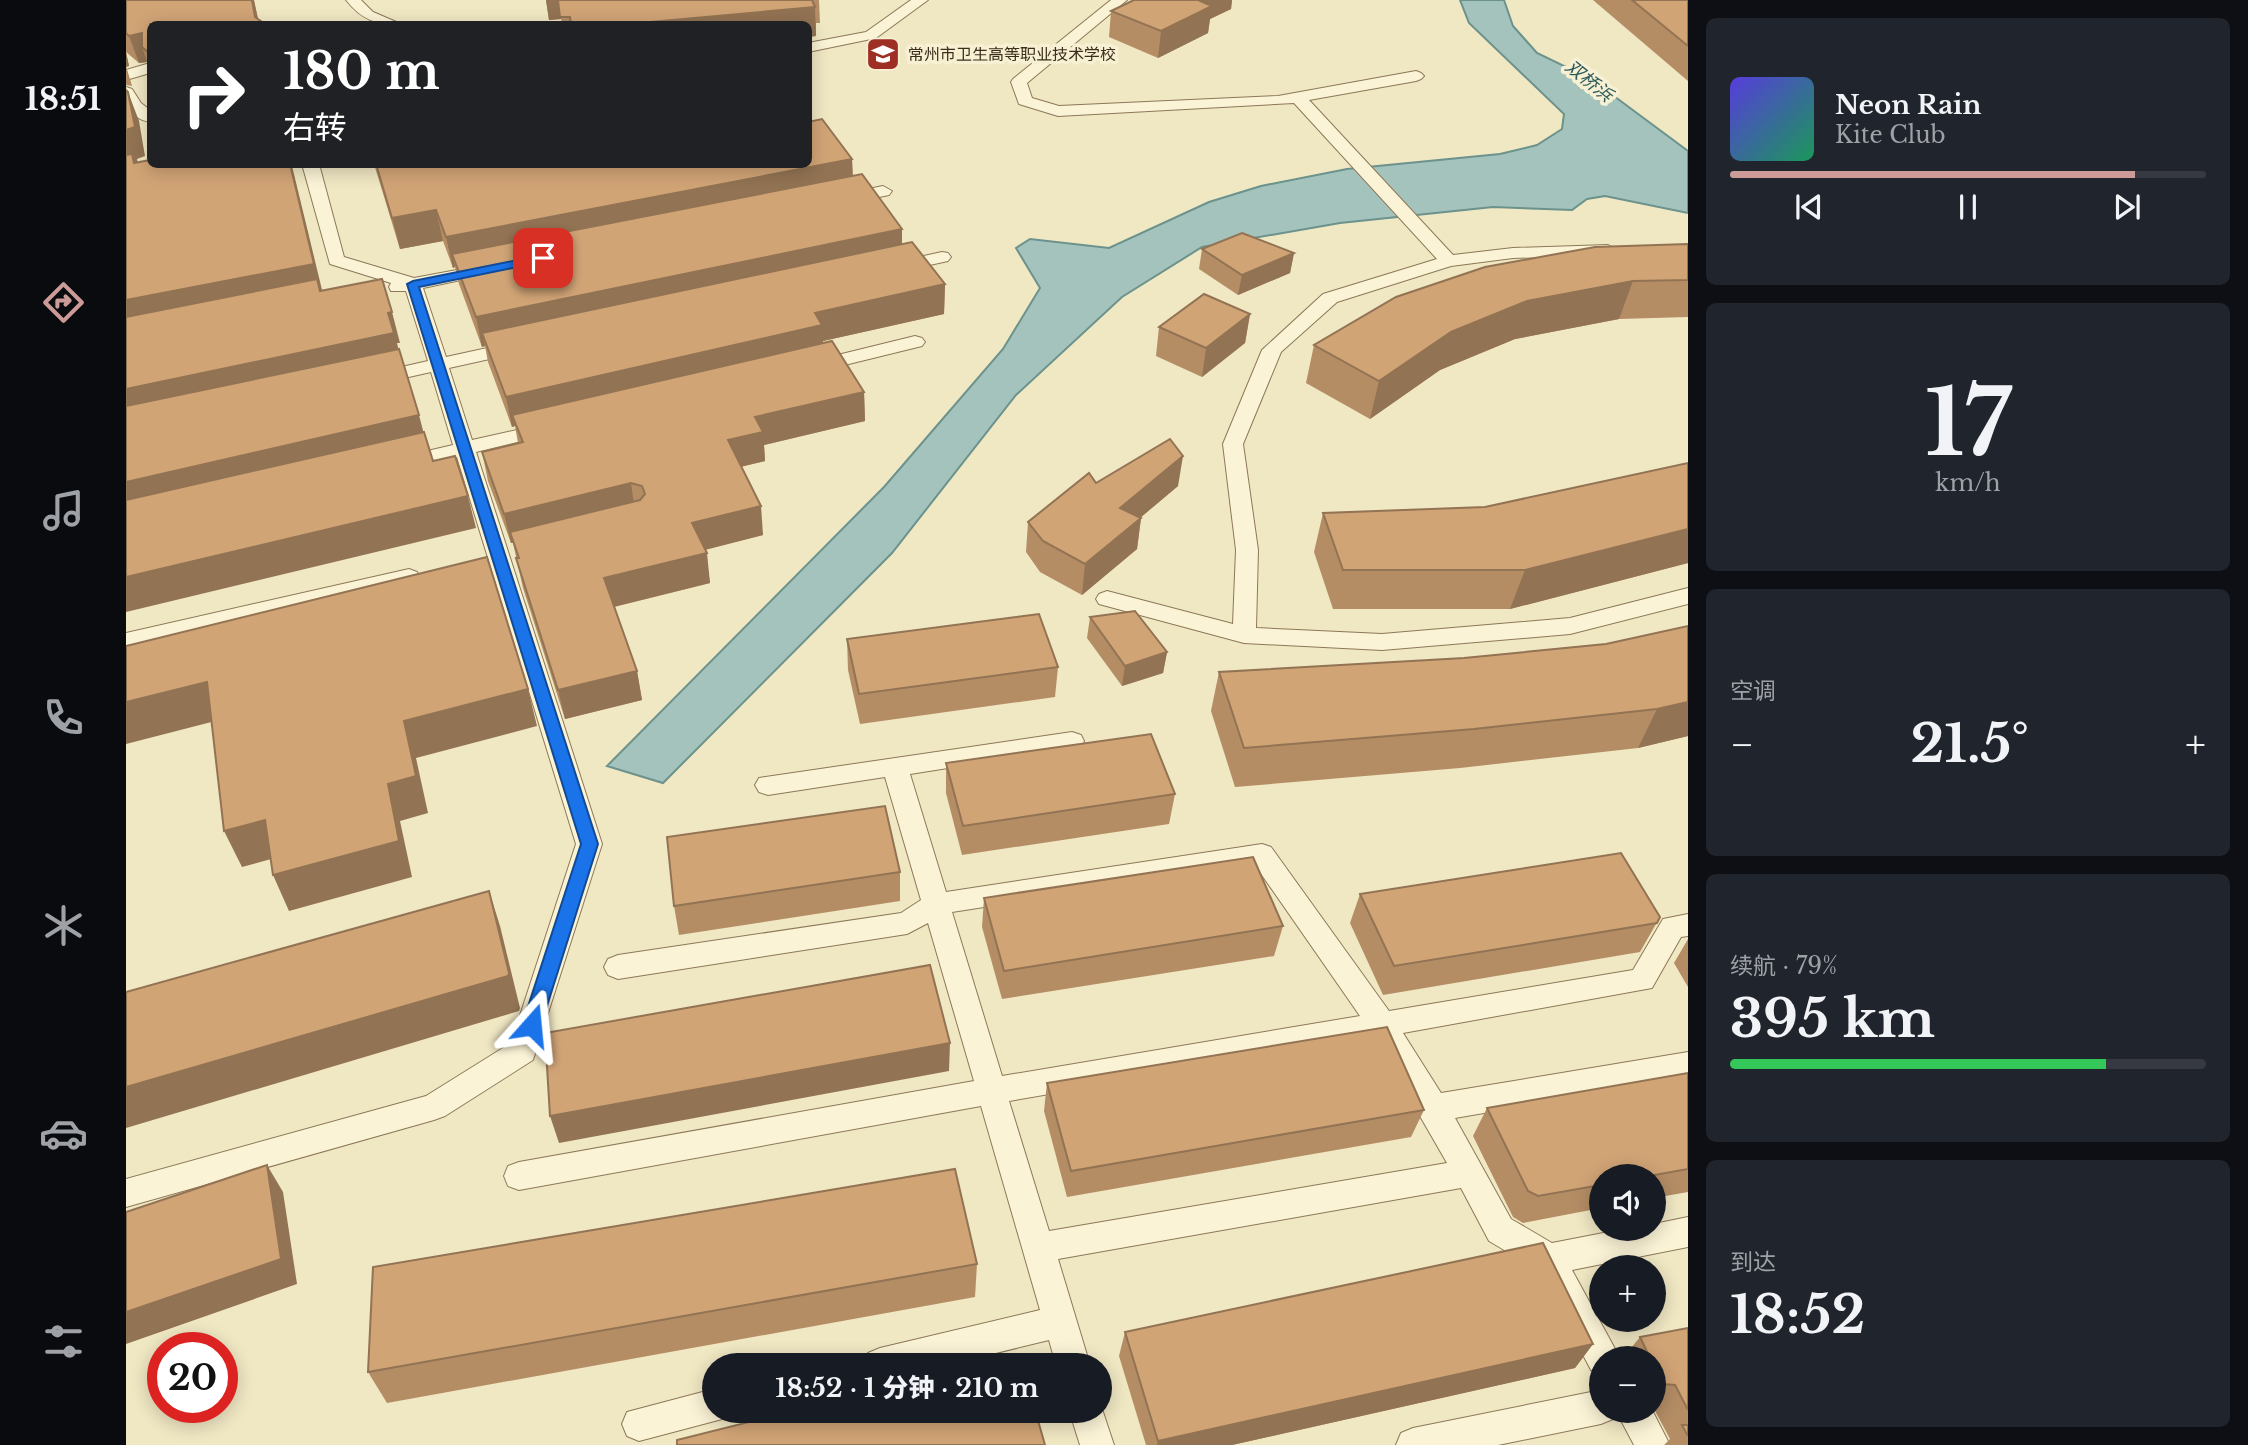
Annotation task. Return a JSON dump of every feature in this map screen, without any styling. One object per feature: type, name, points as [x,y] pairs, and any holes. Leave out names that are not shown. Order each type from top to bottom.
[{"type":"lane","points":[[353,0],[368,15],[385,21]]},
{"type":"lane","points":[[812,47],[871,35],[920,0]]},
{"type":"lane","points":[[1120,0],[1019,82],[1025,101],[1058,111],[1278,101],[1416,76]]},
{"type":"lane","points":[[126,75],[147,69]]},
{"type":"lane","points":[[126,92],[135,106],[147,114]]},
{"type":"lane","points":[[1298,98],[1449,261]]},
{"type":"lane","points":[[126,120],[147,116]]},
{"type":"lane","points":[[311,168],[336,260],[413,284]]},
{"type":"lane","points":[[829,202],[883,191]]},
{"type":"lane","points":[[1244,635],[1247,550],[1233,444],[1272,350],[1330,298],[1449,261],[1513,253],[1623,249]]},
{"type":"lane","points":[[874,272],[942,257]]},
{"type":"lane","points":[[372,293],[507,266]]},
{"type":"lane","points":[[126,1192],[434,1107],[523,1051],[589,844],[413,284]]},
{"type":"lane","points":[[792,372],[915,342]]},
{"type":"lane","points":[[357,382],[534,344]]},
{"type":"lane","points":[[384,467],[561,426]]},
{"type":"lane","points":[[473,562],[524,550]]},
{"type":"lane","points":[[126,641],[433,572]]},
{"type":"lane","points":[[1107,598],[1244,635],[1382,642],[1556,627],[1688,596]]},
{"type":"lane","points":[[768,785],[1072,741]]},
{"type":"lane","points":[[895,767],[1069,1353]]},
{"type":"lane","points":[[618,967],[907,923],[936,904],[1262,854],[1382,1024],[1434,1108],[1500,1230],[1549,1259],[1596,1346]]},
{"type":"lane","points":[[519,1176],[992,1091],[1642,980],[1674,927],[1688,925]]},
{"type":"lane","points":[[1434,1108],[1688,1065]]},
{"type":"lane","points":[[1037,1248],[1469,1173]]},
{"type":"lane","points":[[1549,1259],[1688,1232]]},
{"type":"lane","points":[[929,1353],[1060,1321]]},
{"type":"lane","points":[[639,1424],[702,1409]]},
{"type":"lane","points":[[1413,1445],[1589,1409]]},
{"type":"lane","points":[[1090,1423],[1097,1445]]},
{"type":"lane","points":[[1640,1423],[1653,1445]]},
{"type":"water","name":"双桥浜","points":[[1460,0],[1504,0],[1513,26],[1537,53],[1591,79],[1688,151],[1688,213],[1605,196],[1587,199],[1572,210],[1493,207],[1340,223],[1202,247],[1122,297],[1016,395],[892,553],[663,783],[607,766],[884,487],[1003,349],[1040,288],[1016,248],[1030,239],[1109,248],[1209,202],[1261,186],[1347,169],[1500,154],[1537,145],[1562,129],[1564,114],[1469,23]]},
{"type":"building","points":[[126,0],[252,0],[255,17],[261,21],[147,21],[147,51],[142,47],[142,33],[129,36],[126,33]]},
{"type":"building","points":[[558,0],[812,0],[815,7],[661,21],[571,21],[570,17],[560,17]]},
{"type":"building","points":[[1134,0],[1198,0],[1212,6],[1161,31],[1111,11]]},
{"type":"building","points":[[1632,0],[1688,0],[1688,46]]},
{"type":"building","points":[[126,90],[135,127],[126,130]]},
{"type":"building","points":[[822,119],[852,159],[812,167],[812,121]]},
{"type":"building","points":[[132,154],[134,163],[147,161],[147,168],[291,168],[314,264],[126,300],[126,155]]},
{"type":"building","points":[[377,168],[805,168],[446,237],[436,210],[392,218]]},
{"type":"building","points":[[862,174],[902,229],[476,317],[452,254]]},
{"type":"building","points":[[1242,233],[1294,253],[1242,275],[1202,249]]},
{"type":"building","points":[[912,242],[945,284],[815,313],[822,325],[506,397],[482,333]]},
{"type":"building","points":[[1688,244],[1688,280],[1633,281],[1527,301],[1451,332],[1379,381],[1314,345],[1396,297],[1485,267],[1595,247]]},
{"type":"building","points":[[317,279],[320,291],[382,279],[392,312],[388,313],[394,333],[126,389],[126,317]]},
{"type":"building","points":[[1204,294],[1250,314],[1206,348],[1159,327]]},
{"type":"building","points":[[832,341],[864,392],[755,417],[763,432],[728,440],[761,506],[692,523],[707,553],[604,578],[637,671],[558,690],[510,532],[640,500],[645,494],[642,486],[631,483],[504,514],[482,452],[523,442],[512,415]]},
{"type":"building","points":[[399,349],[419,415],[126,482],[126,406]]},
{"type":"building","points":[[424,432],[433,461],[455,456],[468,496],[126,577],[126,500]]},
{"type":"building","points":[[1170,439],[1183,456],[1120,508],[1141,518],[1085,564],[1043,541],[1028,522],[1089,473],[1096,483]]},
{"type":"building","points":[[1688,463],[1688,529],[1525,570],[1343,570],[1323,513],[1485,507]]},
{"type":"building","points":[[487,557],[528,689],[404,721],[416,776],[388,784],[399,841],[273,875],[265,820],[224,831],[207,682],[126,702],[126,646]]},
{"type":"building","points":[[1135,611],[1167,652],[1125,666],[1090,617]]},
{"type":"building","points":[[1039,614],[1058,667],[859,694],[847,639]]},
{"type":"building","points":[[1688,626],[1688,702],[1657,709],[1474,729],[1244,748],[1219,672],[1464,658],[1606,644]]},
{"type":"building","points":[[1151,734],[1175,794],[963,826],[946,763]]},
{"type":"building","points":[[885,806],[900,872],[674,906],[667,837]]},
{"type":"building","points":[[1621,853],[1660,917],[1657,923],[1394,966],[1360,894]]},
{"type":"building","points":[[1253,857],[1283,926],[1004,971],[984,898]]},
{"type":"building","points":[[489,891],[508,976],[126,1087],[126,992]]},
{"type":"building","points":[[930,965],[950,1043],[550,1116],[545,1033]]},
{"type":"building","points":[[1387,1027],[1424,1110],[1071,1171],[1047,1083]]},
{"type":"building","points":[[1688,1073],[1688,1169],[1666,1173],[1666,1164],[1589,1164],[1589,1187],[1538,1196],[1528,1191],[1487,1108]]},
{"type":"building","points":[[267,1165],[281,1259],[126,1312],[126,1212]]},
{"type":"building","points":[[955,1169],[977,1264],[368,1372],[373,1267]]},
{"type":"building","points":[[1543,1243],[1593,1344],[1158,1441],[1125,1332]]},
{"type":"building","points":[[1688,1328],[1688,1410],[1675,1385],[1666,1384],[1666,1346],[1644,1346],[1640,1337]]},
{"type":"building","points":[[745,1423],[1039,1423],[1045,1445],[677,1445],[677,1440]]},
{"type":"building","points":[[1682,1425],[1688,1425],[1688,1436]]},
{"type":"place","name":"常州市卫生高等职业技术学校","points":[[883,54]]},
{"type":"route","points":[[532,1025],[589,844],[413,284],[543,258]]}]
